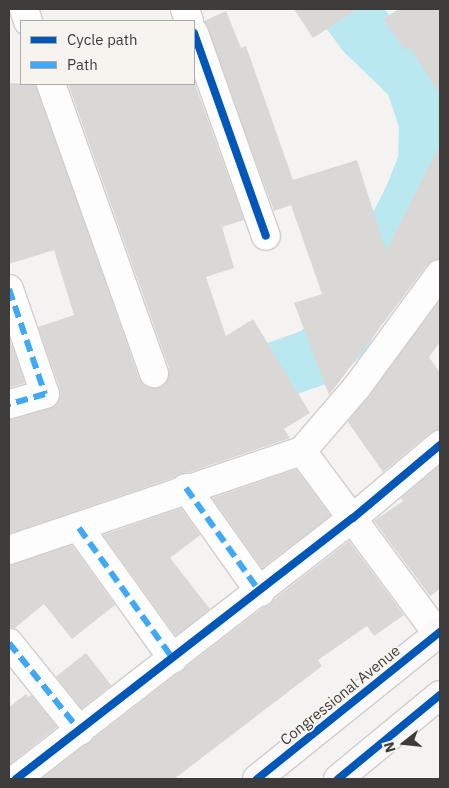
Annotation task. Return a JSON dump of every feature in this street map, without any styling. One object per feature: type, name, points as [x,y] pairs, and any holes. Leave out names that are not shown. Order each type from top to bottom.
[{"type":"main road","name":"Congressional Avenue","points":[[257,779],[439,633]]},
{"type":"main road","points":[[351,775],[440,695]]},
{"type":"street","points":[[195,36],[266,236]]},
{"type":"street","points":[[51,85],[154,373]]},
{"type":"street","points":[[9,550],[80,528],[186,488],[302,451],[357,387],[440,274]]},
{"type":"street","points":[[9,289],[45,394],[9,404]]},
{"type":"street","points":[[16,779],[260,592],[353,518],[440,445]]},
{"type":"street","points":[[302,451],[439,633]]},
{"type":"street","points":[[186,488],[260,592]]},
{"type":"street","points":[[80,528],[173,659]]},
{"type":"street","points":[[9,643],[80,731]]},
{"type":"building","points":[[294,9],[358,9],[313,38]]},
{"type":"building","points":[[399,9],[440,9],[440,95],[410,48],[405,51],[383,19]]},
{"type":"building","points":[[226,11],[241,48],[246,46],[293,180],[357,160],[386,251],[440,144],[440,259],[427,265],[329,395],[294,303],[322,294],[291,205],[274,211],[204,21]]},
{"type":"building","points":[[9,83],[36,85],[139,378],[152,388],[166,383],[169,368],[68,85],[195,84],[244,220],[222,227],[234,268],[206,277],[226,336],[253,319],[310,413],[284,429],[290,438],[9,534],[9,419],[57,404],[60,389],[38,327],[74,315],[54,250],[9,264]]},
{"type":"building","points":[[440,300],[440,342],[429,357],[440,373],[440,430],[430,433],[383,472],[348,422]]},
{"type":"building","points":[[9,337],[25,383],[9,388]]},
{"type":"building","points":[[440,465],[440,589],[430,596],[374,521],[403,501],[401,498]]},
{"type":"building","points":[[296,469],[331,516],[262,568],[212,498]]},
{"type":"building","points":[[181,508],[200,535],[170,558],[210,609],[176,636],[103,535]]},
{"type":"building","points":[[349,541],[404,615],[374,636],[367,626],[318,660],[322,666],[174,779],[41,779]]},
{"type":"building","points":[[72,545],[115,605],[72,639],[44,604],[15,628],[9,628],[9,565]]},
{"type":"building","points":[[86,653],[111,685],[81,709],[56,676]]},
{"type":"building","points":[[26,694],[28,697],[31,695],[57,727],[9,765],[9,707]]},
{"type":"waterway","points":[[212,402],[243,382],[315,357],[342,334],[412,200],[427,163],[428,122],[413,78],[366,33],[348,9]]},
{"type":"marked path","points":[[9,289],[45,394],[9,404]]},
{"type":"marked path","points":[[186,488],[260,592]]},
{"type":"marked path","points":[[79,528],[173,659]]},
{"type":"marked path","points":[[9,643],[80,731]]},
{"type":"cycle path","points":[[195,36],[266,236]]},
{"type":"cycle path","points":[[16,779],[353,518],[440,445]]},
{"type":"cycle path","points":[[257,779],[440,632]]},
{"type":"cycle path","points":[[338,779],[440,695]]}]
